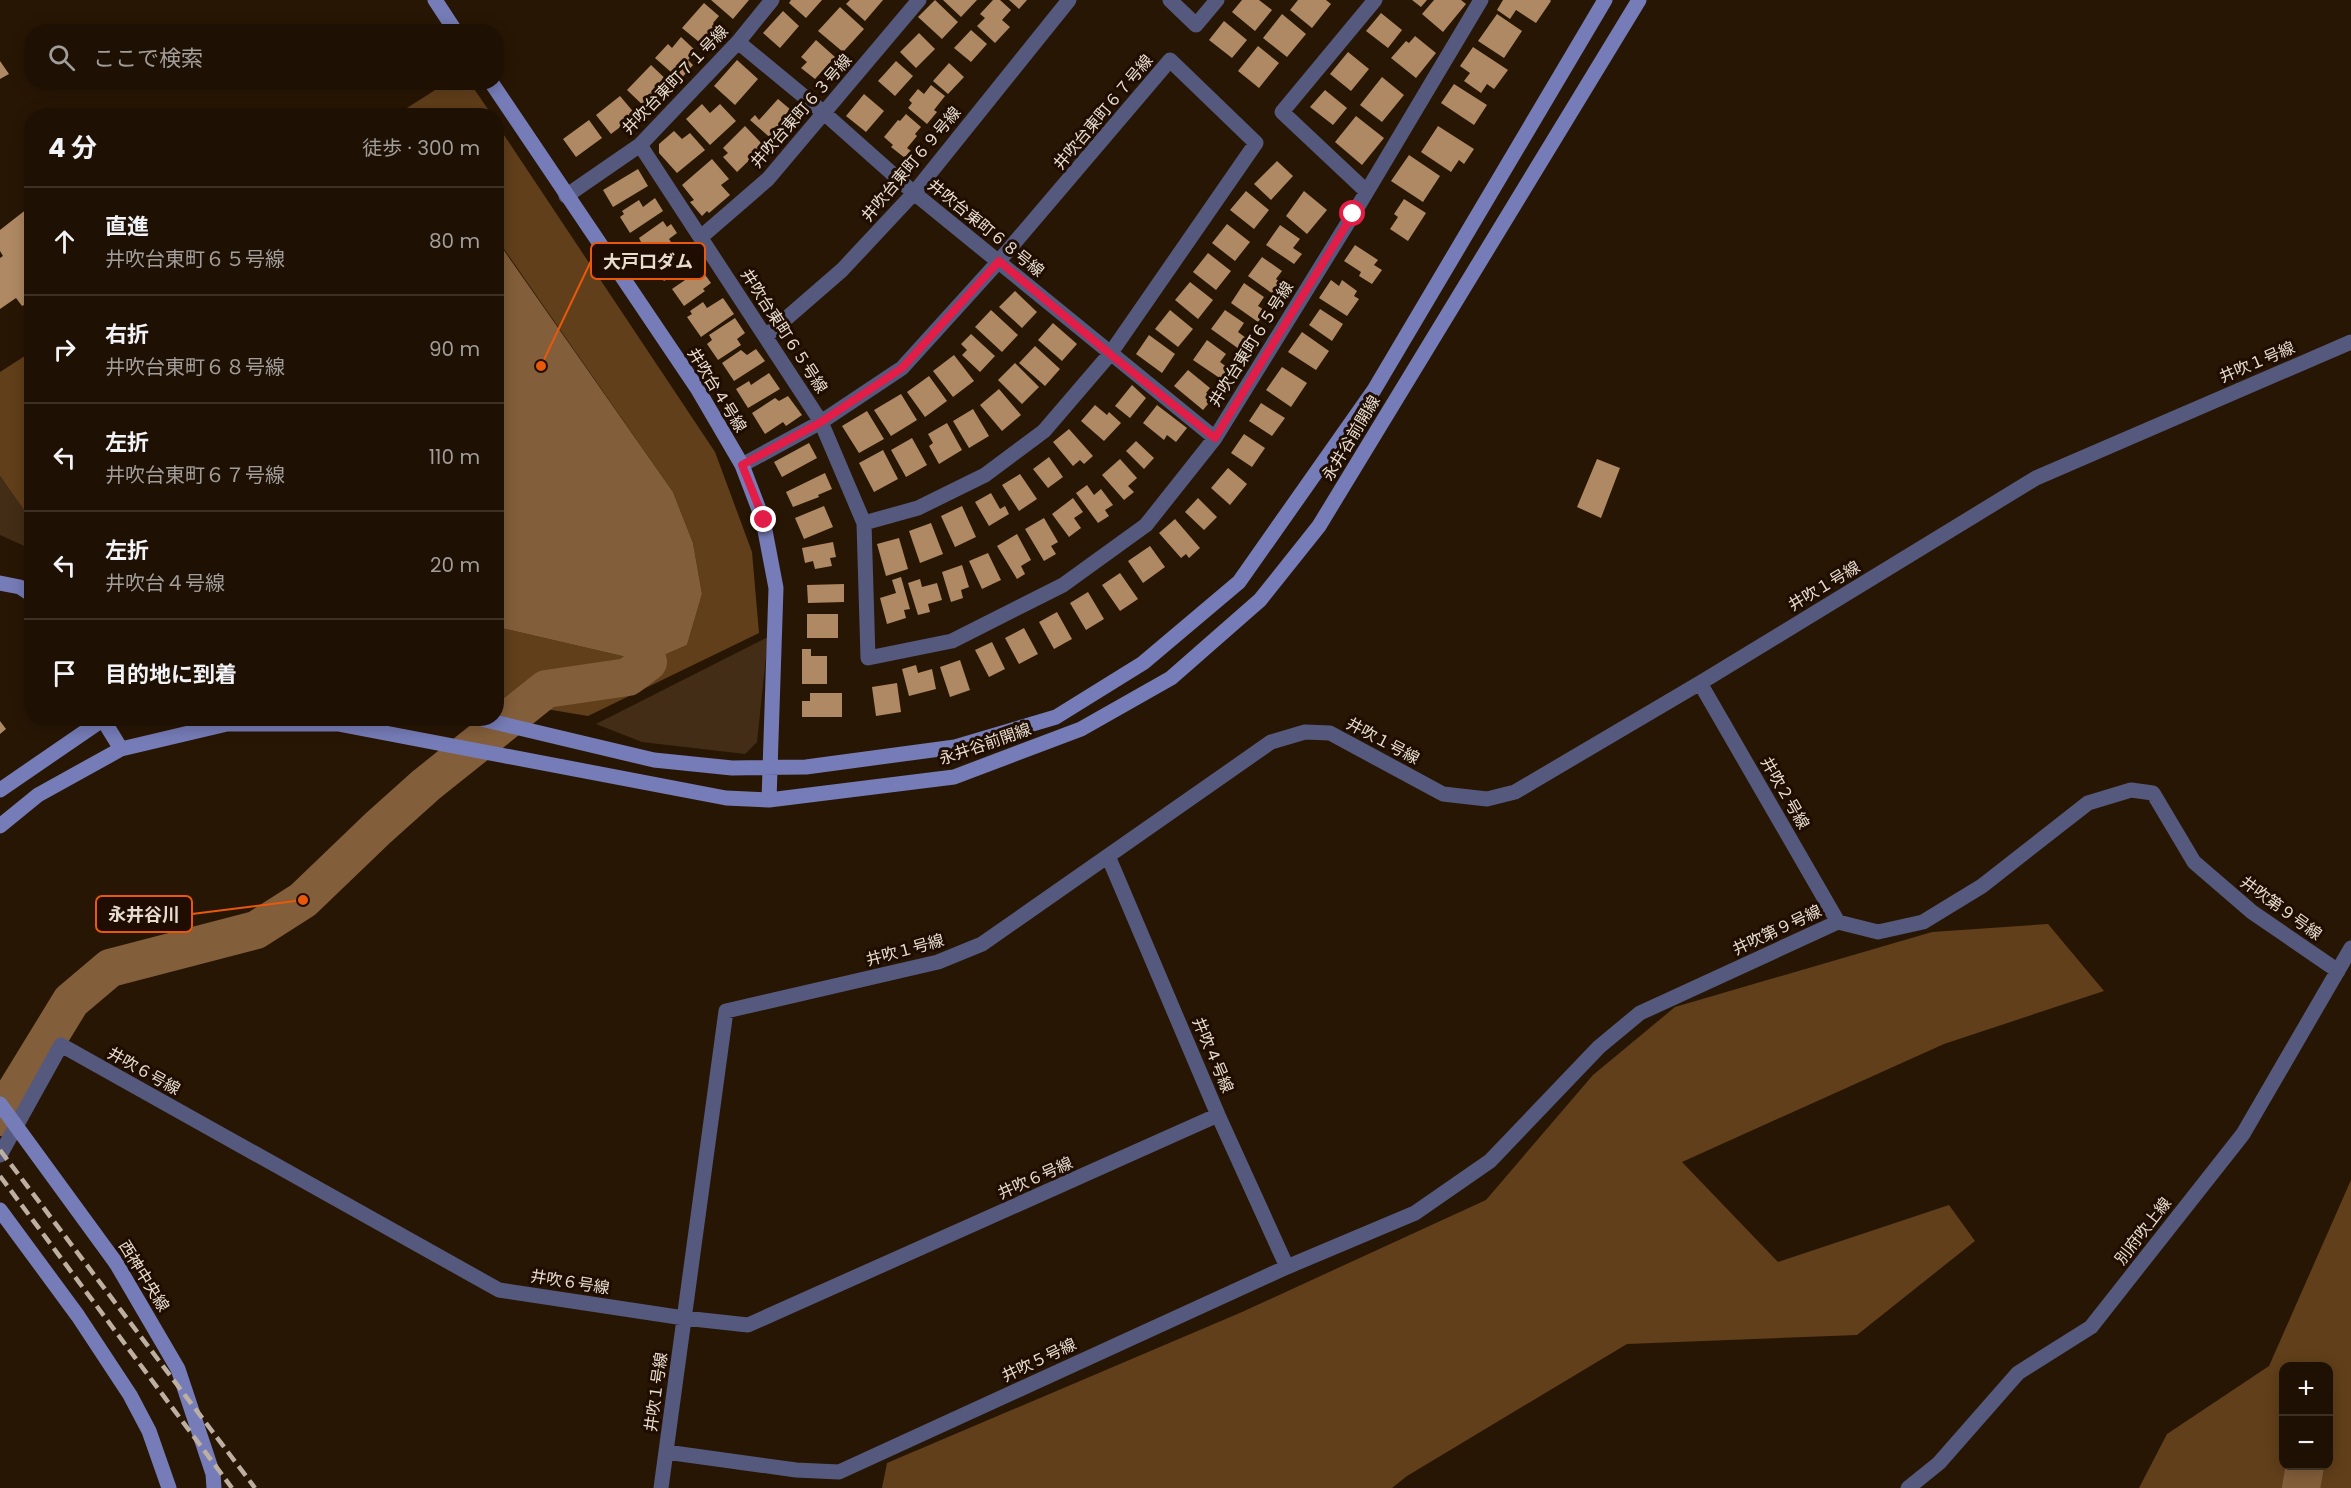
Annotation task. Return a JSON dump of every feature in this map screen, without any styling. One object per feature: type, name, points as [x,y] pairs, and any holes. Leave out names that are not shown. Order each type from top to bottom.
[{"type":"street","points":[[435,0],[451,24]]},
{"type":"street","name":"井吹台東町７１号線","points":[[566,196],[640,145],[738,42],[772,0]]},
{"type":"street","name":"井吹台東町６９号線","points":[[766,336],[842,270],[914,193],[1069,0]]},
{"type":"street","points":[[1170,0],[1196,25],[1217,0]]},
{"type":"street","points":[[1366,191],[1282,112],[1375,0]]},
{"type":"street","name":"井吹台東町６５号線","points":[[640,145],[821,422],[864,523],[868,658],[952,641],[1063,585],[1146,525],[1215,438],[1481,0]]},
{"type":"street","name":"永井谷前開線","points":[[504,724],[654,760],[732,768],[806,767],[955,747],[1056,717],[1143,663],[1239,582],[1374,390],[1605,0]]},
{"type":"street","name":"永井谷前開線","points":[[348,726],[726,798],[769,800],[954,777],[1082,729],[1171,678],[1260,600],[1319,526],[1639,0]]},
{"type":"street","name":"井吹台東町６３号線","points":[[701,237],[768,179],[915,2]]},
{"type":"street","name":"井吹台東町６８号線","points":[[738,42],[824,113],[914,193],[1215,438]]},
{"type":"street","name":"井吹台東町６７号線","points":[[742,465],[821,422],[902,368],[999,261],[1170,60],[1256,143],[1110,354],[1044,431],[985,475],[918,508],[864,523]]},
{"type":"street","name":"井吹台４号線","points":[[496,90],[697,388],[742,465],[764,520],[776,588],[769,800]]},
{"type":"street","name":"井吹１号線","points":[[661,1488],[726,1011],[938,963],[982,944],[1271,742],[1305,732],[1330,733],[1443,794],[1487,799],[1515,792],[1700,683],[2036,478],[2351,342]]},
{"type":"street","points":[[0,583],[24,590]]},
{"type":"street","name":"井吹２号線","points":[[1700,683],[1838,922]]},
{"type":"street","points":[[0,790],[93,726]]},
{"type":"street","points":[[107,726],[121,749]]},
{"type":"street","name":"永井谷前開線","points":[[0,826],[38,795],[121,749],[219,726]]},
{"type":"street","name":"井吹第９号線","points":[[1415,1213],[1490,1161],[1599,1047],[1640,1013],[1838,922],[1878,932],[1923,922],[1982,886],[2088,802],[2131,790],[2152,793],[2194,862],[2202,869],[2252,912],[2338,971]]},
{"type":"street","name":"井吹４号線","points":[[1108,856],[1218,1115],[1287,1267]]},
{"type":"street","name":"別府吹上線","points":[[1908,1488],[1939,1462],[2018,1373],[2091,1327],[2243,1134],[2351,948]]},
{"type":"street","name":"井吹６号線","points":[[0,1155],[61,1045],[499,1290],[684,1318],[748,1325],[1218,1115]]},
{"type":"street","name":"西神中央線","points":[[0,1104],[117,1263],[178,1369],[213,1474],[214,1488]]},
{"type":"street","points":[[0,1210],[78,1316],[130,1395],[149,1431],[169,1488]]},
{"type":"street","name":"井吹５号線","points":[[666,1452],[796,1470],[839,1472],[1287,1267],[1415,1213]]},
{"type":"shaded area","points":[[435,90],[475,90],[487,108],[407,108]]},
{"type":"shaded area","points":[[504,135],[715,452],[752,552],[759,633],[588,716],[504,702],[504,629],[648,662],[687,645],[702,594],[693,543],[673,492],[504,249]]},
{"type":"shaded area","points":[[504,250],[673,492],[693,543],[702,594],[687,645],[648,662],[504,629]]},
{"type":"shaded area","points":[[24,357],[24,510],[0,476],[0,372]]},
{"type":"shaded area","points":[[0,476],[24,510],[24,546],[0,535]]},
{"type":"shaded area","points":[[768,637],[757,742],[745,754],[642,742],[596,724]]},
{"type":"shaded area","points":[[2048,924],[2104,991],[1944,1044],[1682,1162],[1778,1262],[1949,1205],[1975,1241],[1857,1335],[1627,1344],[1407,1476],[1392,1488],[882,1488],[887,1463],[1242,1312],[1486,1200],[1593,1075],[1675,1007],[1932,932]]},
{"type":"shaded area","points":[[2351,1180],[2351,1488],[2139,1488],[2167,1434],[2269,1366]]},
{"type":"building","points":[[711,0],[749,0],[733,19]]},
{"type":"building","points":[[791,0],[822,0],[806,18],[789,3]]},
{"type":"building","points":[[850,0],[883,0],[865,21],[846,4]]},
{"type":"building","points":[[935,0],[958,22],[942,39],[918,17]]},
{"type":"building","points":[[943,0],[977,0],[961,17]]},
{"type":"building","points":[[993,0],[1000,0],[1011,10],[1002,20],[1010,27],[995,43],[977,26],[985,18],[980,14]]},
{"type":"building","points":[[1009,0],[1027,0],[1019,9]]},
{"type":"building","points":[[1242,0],[1259,0],[1272,10],[1255,31],[1232,12]]},
{"type":"building","points":[[1298,0],[1326,0],[1331,4],[1312,28],[1290,10]]},
{"type":"building","points":[[1412,0],[1427,0],[1421,7]]},
{"type":"building","points":[[1434,0],[1461,0],[1466,4],[1443,32],[1422,14]]},
{"type":"building","points":[[1503,0],[1551,1],[1536,23],[1516,10],[1510,19],[1497,10]]},
{"type":"building","points":[[704,3],[719,16],[713,23],[719,30],[704,46],[682,28]]},
{"type":"building","points":[[840,7],[864,29],[843,52],[818,31]]},
{"type":"building","points":[[783,11],[799,26],[780,48],[763,33]]},
{"type":"building","points":[[1381,13],[1402,30],[1388,48],[1366,31]]},
{"type":"building","points":[[1282,14],[1306,34],[1287,57],[1263,38]]},
{"type":"building","points":[[1497,14],[1522,31],[1504,58],[1478,41]]},
{"type":"building","points":[[1224,21],[1247,40],[1232,58],[1209,40]]},
{"type":"building","points":[[971,30],[987,44],[971,62],[954,48]]},
{"type":"building","points":[[919,33],[935,49],[916,68],[900,52]]},
{"type":"building","points":[[1415,36],[1436,53],[1416,78],[1391,58],[1406,41],[1409,43]]},
{"type":"building","points":[[681,37],[696,51],[688,60],[693,65],[680,80],[655,58],[668,44],[672,48]]},
{"type":"building","points":[[816,40],[835,57],[815,79],[801,68],[807,62],[801,57]]},
{"type":"building","points":[[1258,46],[1279,63],[1259,88],[1238,71]]},
{"type":"building","points":[[1473,47],[1508,70],[1494,89],[1487,84],[1481,93],[1464,81],[1470,73],[1460,66]]},
{"type":"building","points":[[1348,52],[1369,69],[1351,91],[1330,74]]},
{"type":"building","points":[[737,60],[758,79],[735,105],[714,86]]},
{"type":"building","points":[[0,61],[9,74],[0,79]]},
{"type":"building","points":[[896,61],[913,76],[895,96],[878,81]]},
{"type":"building","points":[[949,63],[964,77],[948,94],[933,81]]},
{"type":"building","points":[[651,65],[671,84],[647,109],[627,90]]},
{"type":"building","points":[[1382,77],[1404,95],[1382,122],[1360,105]]},
{"type":"building","points":[[1454,84],[1487,105],[1474,125],[1441,103]]},
{"type":"building","points":[[931,85],[945,96],[934,110],[937,112],[927,124],[908,108],[912,103],[909,100],[918,89],[924,94]]},
{"type":"building","points":[[1325,90],[1347,108],[1333,125],[1310,107]]},
{"type":"building","points":[[864,94],[884,111],[866,132],[846,116]]},
{"type":"building","points":[[620,96],[636,115],[611,134],[596,115]]},
{"type":"building","points":[[778,99],[798,116],[775,142],[750,120],[755,115],[759,120]]},
{"type":"building","points":[[702,104],[710,113],[720,104],[736,121],[710,145],[686,119]]},
{"type":"building","points":[[906,114],[921,127],[907,148],[911,151],[905,158],[891,147],[893,145],[884,137]]},
{"type":"building","points":[[1356,116],[1384,138],[1362,165],[1335,142]]},
{"type":"building","points":[[589,120],[602,138],[576,157],[563,139]]},
{"type":"building","points":[[745,126],[764,146],[737,172],[723,157],[728,153],[723,148]]},
{"type":"building","points":[[1438,126],[1474,149],[1464,164],[1459,160],[1451,172],[1421,152]]},
{"type":"building","points":[[674,131],[682,139],[690,133],[705,150],[677,173],[659,153],[659,144]]},
{"type":"building","points":[[1409,155],[1440,176],[1423,202],[1391,181]]},
{"type":"building","points":[[712,159],[729,179],[721,185],[730,195],[709,213],[707,211],[702,216],[690,202],[694,200],[682,185]]},
{"type":"building","points":[[1277,161],[1293,176],[1271,200],[1254,184]]},
{"type":"building","points":[[638,169],[648,186],[613,207],[603,190]]},
{"type":"building","points":[[1246,191],[1269,210],[1254,229],[1230,210]]},
{"type":"building","points":[[1304,191],[1327,210],[1307,234],[1286,216]]},
{"type":"building","points":[[655,198],[663,211],[630,233],[620,217],[624,214],[622,211],[639,200],[643,207]]},
{"type":"building","points":[[1404,199],[1426,213],[1408,241],[1390,229],[1398,217],[1394,214]]},
{"type":"building","points":[[24,211],[24,305],[22,306],[16,298],[0,309],[0,258],[3,256],[0,251],[0,230]]},
{"type":"building","points":[[663,221],[667,227],[671,224],[677,233],[669,239],[673,245],[648,263],[635,246],[641,242],[639,238]]},
{"type":"building","points":[[1227,224],[1250,242],[1235,261],[1212,243]]},
{"type":"building","points":[[1280,225],[1300,239],[1293,248],[1302,254],[1294,264],[1266,245]]},
{"type":"building","points":[[1355,245],[1378,260],[1374,265],[1382,270],[1372,284],[1359,276],[1361,272],[1344,261]]},
{"type":"building","points":[[688,246],[700,263],[676,279],[673,275],[664,281],[652,265],[677,248],[680,252]]},
{"type":"building","points":[[1208,253],[1231,271],[1216,290],[1193,272]]},
{"type":"building","points":[[1262,257],[1282,271],[1276,279],[1284,285],[1276,296],[1248,276]]},
{"type":"building","points":[[701,269],[711,283],[703,289],[705,291],[684,306],[672,289]]},
{"type":"building","points":[[1331,280],[1339,286],[1342,280],[1357,291],[1354,296],[1359,299],[1347,316],[1319,298]]},
{"type":"building","points":[[1190,282],[1213,300],[1198,319],[1175,300]]},
{"type":"building","points":[[1244,283],[1264,297],[1258,306],[1266,311],[1258,322],[1231,303]]},
{"type":"building","points":[[1015,291],[1037,312],[1022,328],[999,307]]},
{"type":"building","points":[[723,298],[734,314],[701,337],[687,317],[692,314],[690,311],[703,302],[707,308]]},
{"type":"building","points":[[1320,309],[1343,324],[1332,341],[1309,325]]},
{"type":"building","points":[[991,310],[1018,335],[1002,352],[975,327]]},
{"type":"building","points":[[1170,310],[1193,329],[1178,347],[1155,329]]},
{"type":"building","points":[[1225,310],[1244,323],[1238,332],[1246,338],[1239,349],[1211,329]]},
{"type":"building","points":[[735,318],[745,333],[737,339],[741,345],[718,360],[707,344],[712,340],[709,335]]},
{"type":"building","points":[[1053,323],[1077,344],[1062,361],[1038,340]]},
{"type":"building","points":[[1302,332],[1329,351],[1316,370],[1288,352]]},
{"type":"building","points":[[971,334],[995,356],[980,372],[962,355],[967,350],[961,344]]},
{"type":"building","points":[[1149,335],[1175,354],[1162,373],[1136,354]]},
{"type":"building","points":[[1207,340],[1226,354],[1220,362],[1228,368],[1221,379],[1193,360]]},
{"type":"building","points":[[1035,346],[1060,369],[1045,386],[1019,363]]},
{"type":"building","points":[[756,349],[765,361],[734,381],[722,363],[741,350],[747,355]]},
{"type":"building","points":[[954,355],[974,381],[953,397],[933,371]]},
{"type":"building","points":[[1015,363],[1039,387],[1022,404],[998,380]]},
{"type":"building","points":[[1282,367],[1307,383],[1291,407],[1266,390]]},
{"type":"building","points":[[1188,370],[1210,388],[1206,393],[1213,398],[1203,410],[1174,386]]},
{"type":"building","points":[[769,373],[780,389],[748,408],[736,389],[749,381],[751,385]]},
{"type":"building","points":[[929,376],[947,401],[925,417],[907,392]]},
{"type":"building","points":[[1132,385],[1146,398],[1130,418],[1115,406]]},
{"type":"building","points":[[999,389],[1021,415],[1002,431],[980,405]]},
{"type":"building","points":[[901,394],[917,420],[891,436],[874,410]]},
{"type":"building","points":[[788,396],[802,415],[786,426],[783,422],[765,434],[752,413],[775,398],[779,401]]},
{"type":"building","points":[[1261,403],[1285,418],[1272,436],[1249,421]]},
{"type":"building","points":[[1095,405],[1107,415],[1109,412],[1121,423],[1104,441],[1081,421]]},
{"type":"building","points":[[1157,405],[1187,428],[1176,442],[1167,435],[1164,440],[1143,423]]},
{"type":"building","points":[[973,409],[989,436],[969,448],[953,421]]},
{"type":"building","points":[[867,411],[884,439],[859,453],[842,426]]},
{"type":"building","points":[[947,423],[962,450],[939,464],[929,446],[933,443],[928,434]]},
{"type":"building","points":[[1069,429],[1093,456],[1084,464],[1080,460],[1073,466],[1053,442]]},
{"type":"building","points":[[1244,434],[1265,448],[1252,467],[1231,453]]},
{"type":"building","points":[[912,438],[927,465],[906,477],[891,450]]},
{"type":"building","points":[[1136,441],[1154,458],[1144,469],[1126,451]]},
{"type":"building","points":[[809,443],[817,458],[782,477],[774,462]]},
{"type":"building","points":[[883,450],[898,479],[874,492],[859,463]]},
{"type":"building","points":[[1049,457],[1063,477],[1048,488],[1033,469]]},
{"type":"building","points":[[1120,459],[1137,478],[1128,486],[1134,492],[1124,500],[1102,475]]},
{"type":"building","points":[[1597,459],[1620,468],[1601,518],[1577,507]]},
{"type":"building","points":[[1228,468],[1247,484],[1230,505],[1211,488]]},
{"type":"building","points":[[825,473],[832,489],[818,495],[819,497],[793,507],[786,492]]},
{"type":"building","points":[[1020,474],[1037,499],[1019,511],[1002,485]]},
{"type":"building","points":[[1087,485],[1094,495],[1101,489],[1113,505],[1105,510],[1109,516],[1098,523],[1076,493]]},
{"type":"building","points":[[991,493],[1000,509],[1005,506],[1009,514],[989,526],[975,502]]},
{"type":"building","points":[[1073,498],[1083,512],[1074,518],[1081,528],[1069,537],[1052,514]]},
{"type":"building","points":[[1198,498],[1217,517],[1204,530],[1185,512]]},
{"type":"building","points":[[824,506],[833,527],[804,539],[795,518]]},
{"type":"building","points":[[962,506],[976,537],[955,547],[941,516]]},
{"type":"building","points":[[1044,518],[1058,542],[1051,546],[1056,554],[1044,561],[1025,529]]},
{"type":"building","points":[[1175,519],[1200,548],[1189,558],[1186,554],[1181,558],[1159,533]]},
{"type":"building","points":[[931,523],[943,554],[920,563],[909,531]]},
{"type":"building","points":[[1017,534],[1031,560],[1021,566],[1025,574],[1017,579],[997,546]]},
{"type":"building","points":[[899,538],[908,569],[886,576],[877,544]]},
{"type":"building","points":[[833,542],[836,557],[830,558],[832,566],[815,569],[813,561],[805,563],[802,548]]},
{"type":"building","points":[[1150,546],[1165,567],[1143,583],[1128,561]]},
{"type":"building","points":[[988,553],[1001,580],[982,589],[969,561]]},
{"type":"building","points":[[962,565],[969,587],[961,590],[963,598],[951,602],[942,572]]},
{"type":"building","points":[[1120,573],[1138,599],[1120,611],[1102,585]]},
{"type":"building","points":[[901,577],[910,609],[904,610],[906,618],[887,624],[880,598],[896,593],[892,580]]},
{"type":"building","points":[[920,579],[922,587],[937,583],[942,600],[928,604],[930,612],[918,615],[908,583]]},
{"type":"building","points":[[844,584],[844,602],[808,603],[807,585]]},
{"type":"building","points":[[1088,592],[1104,619],[1086,630],[1070,603]]},
{"type":"building","points":[[1057,612],[1072,639],[1054,649],[1039,622]]},
{"type":"building","points":[[807,614],[838,614],[838,638],[807,638]]},
{"type":"building","points":[[1024,628],[1038,654],[1019,664],[1005,638]]},
{"type":"building","points":[[992,642],[1005,669],[989,677],[975,650]]},
{"type":"building","points":[[802,649],[811,649],[811,656],[827,656],[827,684],[802,684]]},
{"type":"building","points":[[960,660],[970,690],[950,697],[940,667]]},
{"type":"building","points":[[916,665],[918,673],[932,669],[936,689],[909,696],[902,669]]},
{"type":"building","points":[[897,683],[901,712],[876,716],[872,687]]},
{"type":"building","points":[[810,693],[842,693],[842,717],[802,717],[802,701],[810,701]]},
{"type":"building","points":[[0,721],[6,729],[0,734]]},
{"type":"waterway","points":[[504,723],[546,689],[628,677],[648,662]]},
{"type":"waterway","points":[[0,1117],[71,1001],[110,968],[256,930],[303,900],[426,785],[500,726]]},
{"type":"waterway","points":[[2301,1488],[2304,1470]]},
{"type":"railway","points":[[0,1150],[255,1488]]},
{"type":"railway","points":[[0,1176],[232,1488]]},
{"type":"place","name":"大戸口ダム","points":[[541,366]]},
{"type":"place","name":"永井谷川","points":[[303,900]]},
{"type":"route","points":[[764,520],[742,465],[821,422],[902,368],[999,261],[1215,438],[1353,214]]}]
